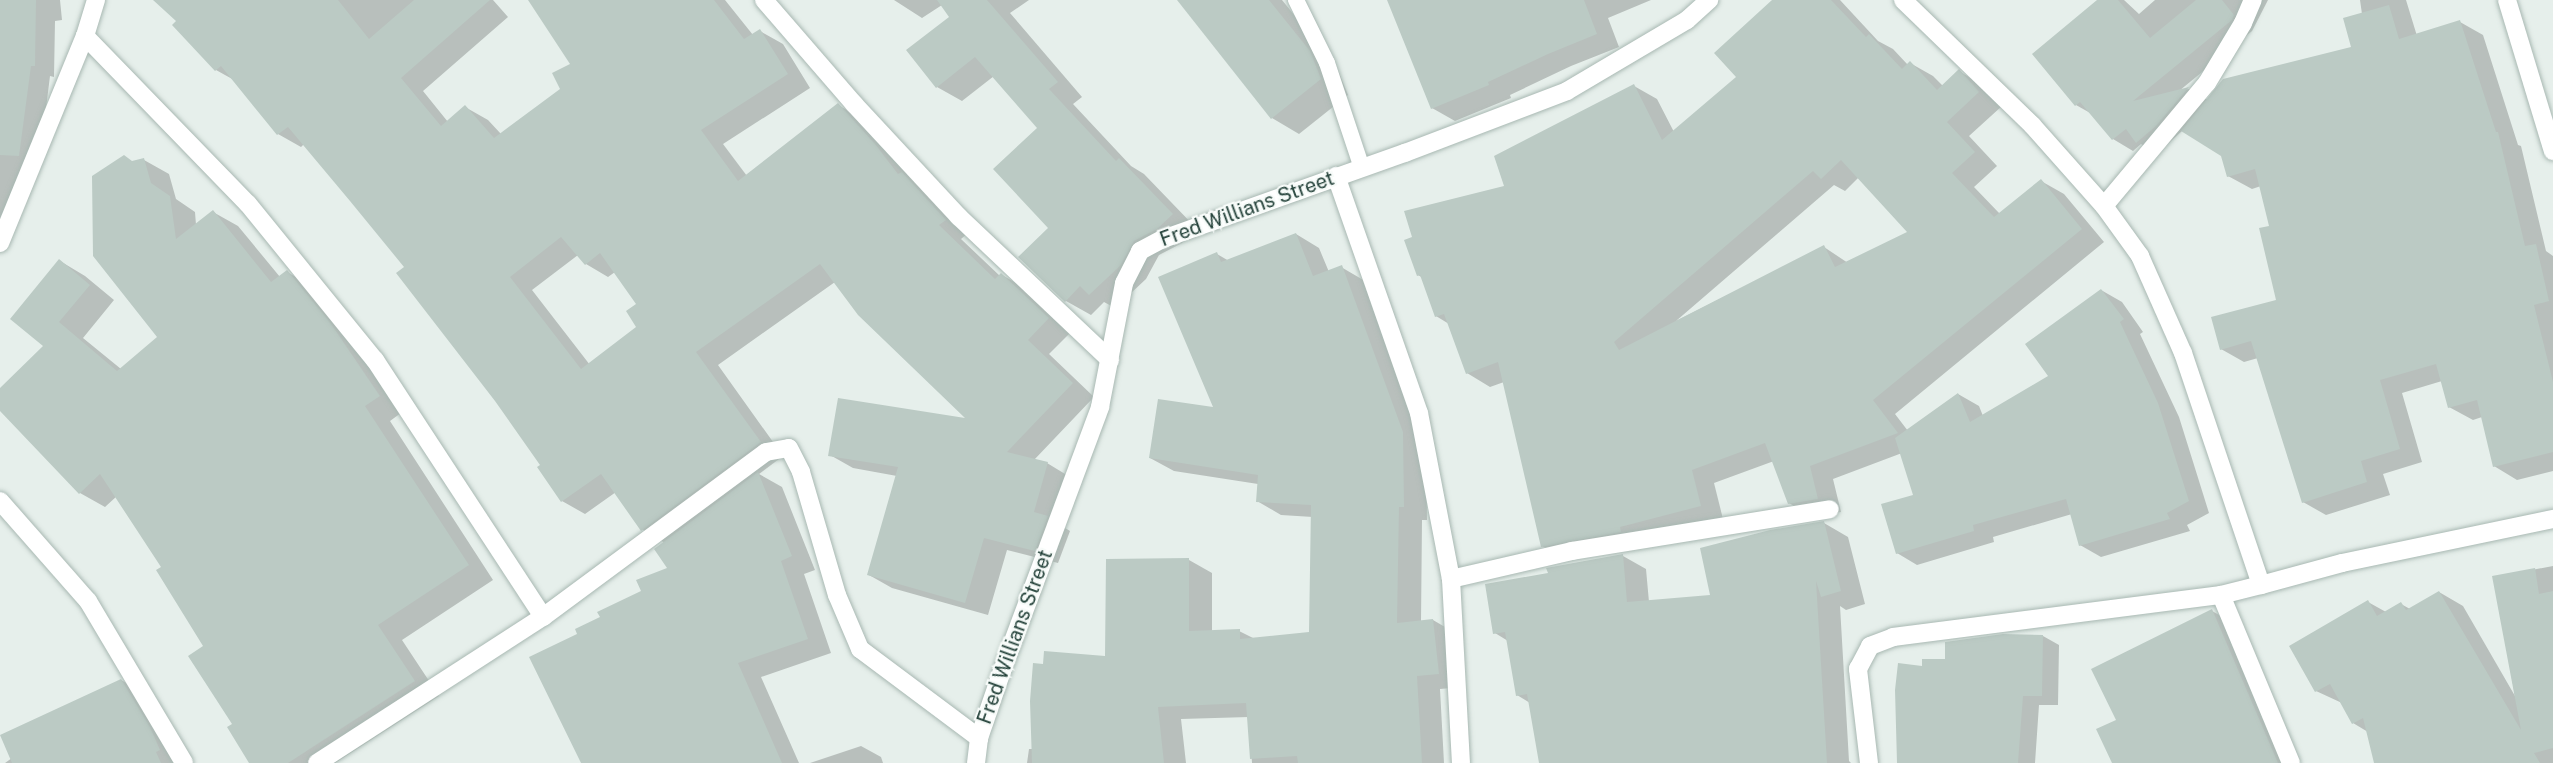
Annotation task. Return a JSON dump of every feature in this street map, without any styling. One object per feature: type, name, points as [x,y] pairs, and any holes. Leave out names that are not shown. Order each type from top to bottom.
[{"type":"street","points":[[0,243],[86,36],[96,0]]},
{"type":"street","points":[[764,0],[854,104],[959,217],[1110,360]]},
{"type":"street","name":"Fred Willians Street","points":[[976,763],[979,738],[1100,406],[1124,283],[1140,251],[1163,238],[1362,168],[1568,91],[1687,20],[1709,0]]},
{"type":"street","points":[[1903,0],[2032,125],[2104,206],[2140,256],[2183,353],[2261,585]]},
{"type":"street","points":[[2104,206],[2207,83],[2253,0]]},
{"type":"street","points":[[2507,0],[2553,151]]},
{"type":"street","points":[[86,36],[248,204],[375,360],[543,617]]},
{"type":"street","points":[[1336,176],[1419,413],[1451,579],[1461,763]]},
{"type":"street","points":[[317,763],[543,617],[766,452],[789,448],[801,472],[837,594],[860,648],[979,738]]},
{"type":"street","points":[[0,501],[88,601],[183,763]]},
{"type":"street","points":[[1451,579],[1572,551],[1830,509]]},
{"type":"street","points":[[1869,763],[1858,669],[1870,646],[1893,637],[2221,595],[2342,562],[2553,519]]},
{"type":"street","points":[[2221,595],[2291,763]]},
{"type":"lane","points":[[1296,0],[1327,63],[1362,168]]},
{"type":"building","points":[[0,0],[36,0],[35,66],[31,66],[19,156],[0,155]]},
{"type":"building","points":[[153,0],[338,0],[369,39],[414,0],[490,0],[401,78],[441,126],[465,105],[494,138],[560,89],[552,73],[570,64],[528,0],[714,0],[744,39],[760,29],[788,74],[701,130],[738,181],[838,103],[898,174],[902,172],[946,220],[939,225],[995,279],[1001,273],[1049,318],[1028,340],[1073,383],[1007,452],[1048,462],[1034,512],[1048,516],[1035,551],[984,538],[965,603],[867,575],[898,467],[828,456],[838,398],[965,418],[858,315],[820,264],[696,352],[761,442],[641,531],[601,474],[561,502],[537,467],[540,465],[495,401],[396,273],[404,267],[288,127],[277,135],[221,66],[215,71],[172,25],[176,21]],"holes":[[[561,237],[585,265],[600,253],[636,304],[626,311],[636,327],[581,369],[510,277]]]},
{"type":"building","points":[[937,0],[987,0],[1058,82],[1049,89],[1116,161],[1119,158],[1173,214],[1157,229],[1134,241],[1121,265],[1089,295],[1080,286],[1065,302],[1018,257],[1048,228],[993,169],[1037,128],[975,57],[936,88],[906,50],[949,17]]},
{"type":"building","points":[[1177,0],[1269,0],[1310,51],[1321,79],[1271,119]]},
{"type":"building","points":[[1387,0],[1584,0],[1597,34],[1488,82],[1489,85],[1431,109]]},
{"type":"building","points":[[1772,0],[1831,0],[1866,37],[1869,34],[1902,69],[1910,61],[1937,90],[1959,69],[1979,92],[1947,122],[1975,152],[1952,173],[1994,217],[2041,179],[2082,229],[1873,400],[1898,433],[1810,466],[1818,499],[1788,504],[1765,443],[1692,470],[1701,506],[1620,527],[1621,532],[1541,547],[1498,362],[1466,374],[1444,314],[1435,317],[1420,275],[1417,276],[1404,240],[1412,237],[1404,211],[1504,186],[1494,156],[1634,84],[1662,140],[1736,77],[1714,53]],"holes":[[[1841,160],[1907,232],[1835,267],[1824,245],[1619,350],[1614,342],[1813,171],[1821,179]]]},
{"type":"building","points":[[2097,0],[2118,0],[2150,38],[2196,0],[2222,0],[2234,15],[2232,20],[2133,101],[2189,87],[2156,126],[2136,143],[2126,129],[2112,140],[2080,102],[2075,106],[2032,54]]},
{"type":"building","points":[[2389,5],[2399,39],[2460,20],[2496,132],[2498,132],[2525,246],[2536,244],[2549,301],[2534,305],[2553,382],[2553,452],[2493,467],[2477,400],[2448,408],[2436,364],[2380,380],[2400,449],[2361,461],[2367,482],[2302,503],[2251,341],[2220,350],[2211,317],[2276,300],[2259,228],[2269,226],[2255,169],[2227,177],[2221,156],[2181,131],[2223,79],[2351,47],[2343,18]]},
{"type":"building","points":[[124,155],[132,161],[144,158],[151,183],[170,196],[176,239],[213,210],[271,282],[287,270],[329,321],[380,396],[365,406],[469,565],[378,625],[415,681],[288,763],[249,763],[227,727],[232,724],[188,656],[203,646],[156,570],[161,567],[100,474],[79,494],[0,411],[0,388],[43,346],[10,319],[59,259],[90,285],[59,322],[117,371],[157,337],[93,256],[92,176]]},
{"type":"building","points":[[1296,233],[1313,276],[1342,265],[1403,432],[1404,507],[1399,507],[1397,623],[1433,619],[1439,674],[1417,676],[1422,763],[1298,763],[1297,756],[1250,759],[1246,703],[1158,707],[1164,763],[1032,763],[1030,701],[1033,663],[1043,664],[1044,651],[1105,656],[1106,559],[1189,558],[1189,631],[1240,629],[1240,639],[1309,632],[1311,505],[1256,502],[1258,475],[1149,458],[1158,399],[1213,407],[1158,277],[1217,252],[1221,262]]},
{"type":"building","points":[[2101,289],[2124,319],[2120,322],[2158,403],[2189,501],[2167,513],[2170,519],[2079,546],[2066,499],[1973,525],[1974,531],[1896,554],[1881,504],[1913,495],[1895,438],[1958,393],[1970,422],[2048,376],[2025,344]]},
{"type":"building","points":[[758,472],[792,556],[781,561],[808,639],[738,663],[782,763],[581,763],[529,657],[577,634],[575,629],[600,617],[597,612],[641,591],[636,580],[667,568],[654,549]]},
{"type":"building","points":[[1824,521],[1841,591],[1821,597],[1816,581],[1827,763],[1539,763],[1527,694],[1516,696],[1505,632],[1493,634],[1485,584],[1548,573],[1546,568],[1623,554],[1627,602],[1710,595],[1700,548],[1770,530]]},
{"type":"building","points":[[2535,568],[2539,594],[2553,591],[2553,748],[2534,753],[2540,763],[2374,763],[2363,718],[2352,724],[2330,684],[2315,692],[2289,646],[2368,600],[2377,616],[2401,602],[2406,610],[2439,591],[2521,730],[2492,576]]},
{"type":"building","points":[[2212,609],[2278,763],[2112,763],[2096,729],[2116,720],[2091,669]]},
{"type":"building","points":[[2003,634],[2043,635],[2042,696],[2023,696],[2018,763],[1897,763],[1895,690],[1898,663],[1922,666],[1922,659],[1945,659],[1945,642]]},
{"type":"building","points":[[121,679],[150,727],[160,750],[156,752],[161,763],[12,763],[0,735]]}]
